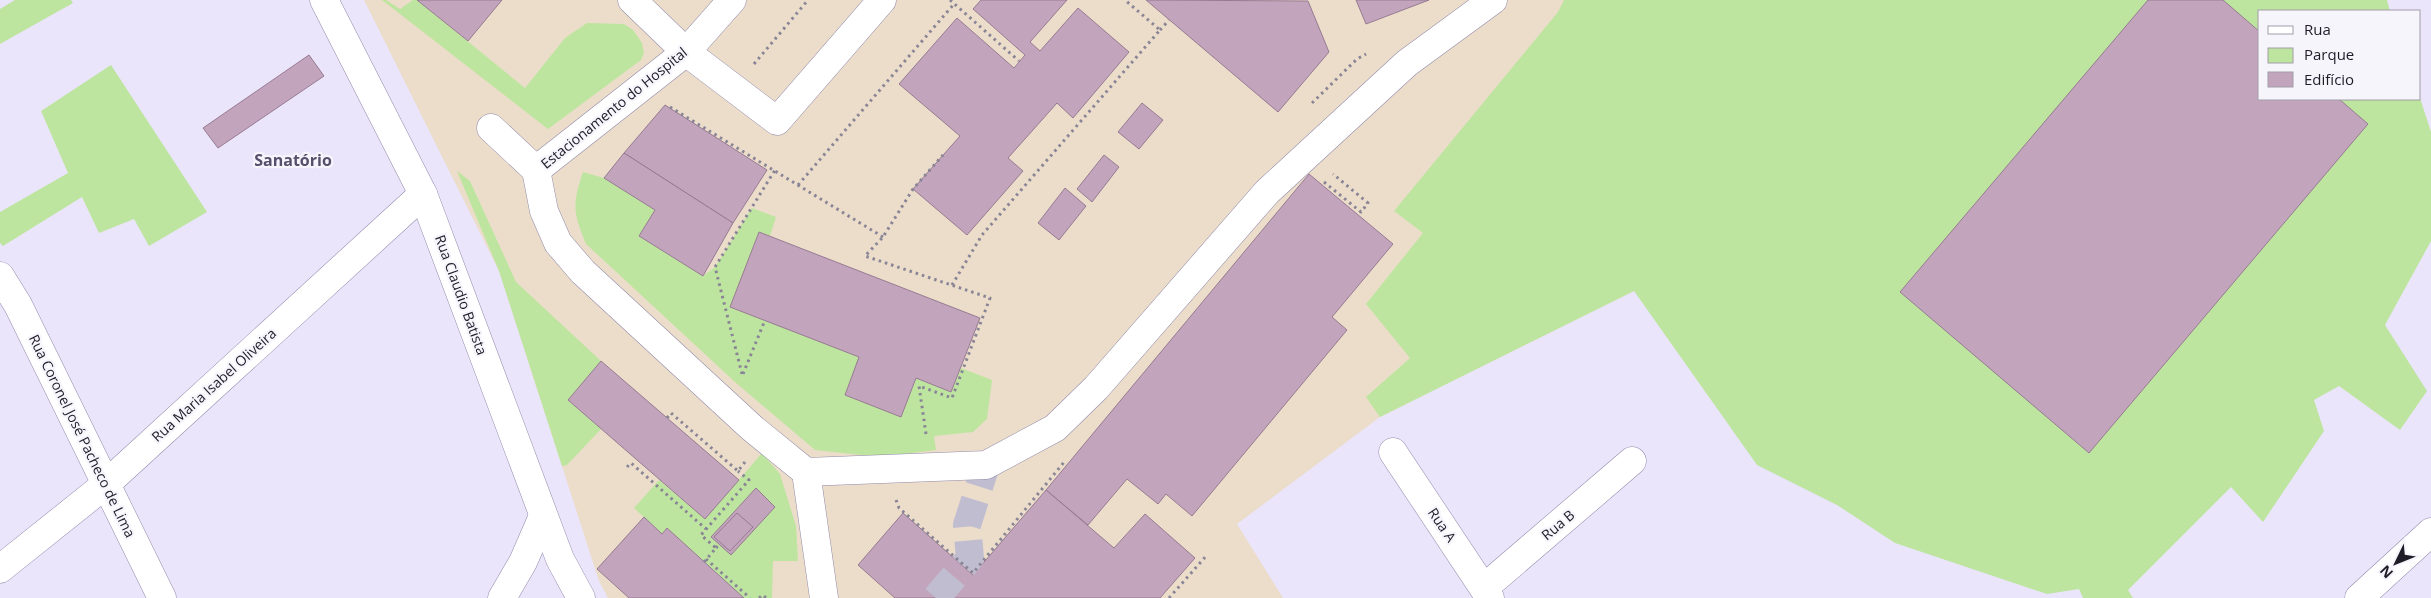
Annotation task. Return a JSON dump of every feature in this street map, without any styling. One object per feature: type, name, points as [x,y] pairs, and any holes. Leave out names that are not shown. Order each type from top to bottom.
[{"type":"street","name":"Rua Claudio Batista","points":[[324,0],[423,194],[543,516],[560,559],[581,598]]},
{"type":"street","points":[[632,0],[686,52],[777,121],[882,0]]},
{"type":"street","name":"Estacionamento do Hospital","points":[[536,170],[686,52],[732,0]]},
{"type":"street","points":[[491,128],[536,170],[544,211],[558,243],[583,272],[765,439],[806,472],[986,465],[1055,428],[1096,388],[1267,192],[1408,63],[1493,0]]},
{"type":"street","name":"Rua Maria Isabel Oliveira","points":[[0,569],[104,485],[423,194]]},
{"type":"street","name":"Rua Coronel José Pacheco de Lima","points":[[0,276],[18,305],[104,485],[162,598]]},
{"type":"street","name":"Rua A","points":[[1393,452],[1487,593]]},
{"type":"street","name":"Rua B","points":[[1487,593],[1632,461]]},
{"type":"street","points":[[806,472],[824,598]]},
{"type":"street","points":[[502,598],[523,562],[543,516]]},
{"type":"street","points":[[2359,598],[2431,532]]},
{"type":"path","points":[[750,68],[808,0]]},
{"type":"path","points":[[950,0],[1019,61]]},
{"type":"path","points":[[1125,0],[1160,30]]},
{"type":"path","points":[[798,185],[954,4]]},
{"type":"path","points":[[952,285],[982,235],[1169,20]]},
{"type":"path","points":[[665,104],[883,237]]},
{"type":"path","points":[[931,467],[919,386],[952,398],[990,298],[865,256],[883,237],[913,189],[943,155]]},
{"type":"path","points":[[743,375],[715,267],[775,170]]},
{"type":"path","points":[[1324,181],[1361,212],[1368,203],[1331,172]]},
{"type":"path","points":[[720,398],[743,375],[765,320]]},
{"type":"path","points":[[667,418],[671,413],[749,480],[701,535],[716,548]]},
{"type":"path","points":[[738,471],[765,439]]},
{"type":"path","points":[[627,467],[631,462],[706,529]]},
{"type":"path","points":[[894,497],[900,508],[964,565]]},
{"type":"path","points":[[719,544],[705,560],[750,598]]},
{"type":"path","points":[[1169,598],[1207,555]]},
{"type":"path","points":[[760,598],[763,595],[766,598]]},
{"type":"shaded area","points":[[364,0],[1810,0],[1634,291],[1380,417],[1237,524],[1283,598],[608,598],[599,581],[499,271]]},
{"type":"green space","points":[[15,0],[71,0],[73,3],[0,44],[0,9]]},
{"type":"green space","points":[[382,0],[386,0],[400,9],[413,0],[417,0],[525,88],[565,38],[587,23],[624,24],[633,30],[642,43],[644,53],[641,60],[548,129]]},
{"type":"green space","points":[[1564,0],[2387,0],[2390,10],[2258,10],[2258,100],[2421,100],[2431,132],[2431,241],[2385,325],[2427,391],[2400,430],[2339,386],[2314,400],[2324,431],[2263,522],[2231,487],[2128,590],[2133,598],[2083,598],[2079,589],[2047,594],[1895,543],[1837,505],[1757,465],[1634,291],[1380,417],[1366,397],[1410,358],[1366,304],[1423,233],[1394,211],[1558,12]]},
{"type":"green space","points":[[111,65],[207,212],[149,246],[134,219],[99,233],[82,197],[3,246],[0,243],[0,212],[68,173],[41,111]]},
{"type":"green space","points":[[457,171],[470,181],[516,282],[601,361],[568,400],[601,429],[567,465],[562,466],[499,271]]},
{"type":"green space","points":[[583,172],[604,178],[655,210],[639,236],[703,276],[715,267],[752,208],[776,217],[770,236],[759,232],[730,307],[859,357],[845,395],[901,416],[916,378],[951,392],[961,368],[992,380],[987,419],[973,432],[934,436],[936,450],[880,457],[815,450],[735,382],[586,244],[576,216],[577,193]]},
{"type":"green space","points":[[762,453],[780,474],[796,526],[798,561],[773,561],[772,598],[744,598],[667,529],[662,534],[634,508],[659,480],[705,519]]},
{"type":"building","points":[[417,0],[502,0],[468,41]]},
{"type":"building","points":[[981,0],[1067,0],[1030,42],[1040,51],[1078,8],[1129,52],[1073,118],[1057,103],[1008,158],[1023,171],[967,235],[913,189],[960,136],[899,84],[957,18],[1014,68],[1025,55],[973,9]]},
{"type":"building","points":[[1146,0],[1308,1],[1329,52],[1278,112]]},
{"type":"building","points":[[1356,0],[1429,0],[1366,24]]},
{"type":"building","points":[[2148,0],[2223,0],[2258,30],[2258,100],[2340,100],[2368,124],[2089,453],[1900,292]]},
{"type":"building","points":[[309,55],[324,76],[218,148],[203,128]]},
{"type":"building","points":[[1142,103],[1163,120],[1139,149],[1118,132]]},
{"type":"building","points":[[665,105],[767,170],[733,223],[624,153]]},
{"type":"building","points":[[624,153],[733,223],[703,276],[639,236],[655,210],[604,178]]},
{"type":"building","points":[[1104,155],[1119,167],[1092,202],[1077,189]]},
{"type":"building","points":[[1309,174],[1393,244],[1332,317],[1347,330],[1192,516],[1166,494],[1158,504],[1127,479],[1088,525],[1046,490]]},
{"type":"building","points":[[1065,188],[1086,206],[1059,240],[1038,223]]},
{"type":"building","points":[[759,232],[980,318],[951,392],[916,378],[901,417],[845,395],[859,357],[730,307]]},
{"type":"building","points":[[601,361],[739,480],[705,519],[568,400]]},
{"type":"building","points":[[756,488],[775,507],[731,555],[711,537]]},
{"type":"building","points":[[1046,490],[1114,548],[1145,514],[1195,558],[1160,598],[895,598],[858,565],[903,513],[973,575]]},
{"type":"building","points":[[737,513],[753,527],[730,551],[714,537]]},
{"type":"building","points":[[644,517],[662,534],[667,528],[744,598],[629,598],[597,569]]},
{"type":"tunnel","points":[[936,598],[970,558],[967,525],[986,465]]},
{"type":"district","name":"Sanatório","points":[[293,160]]}]
